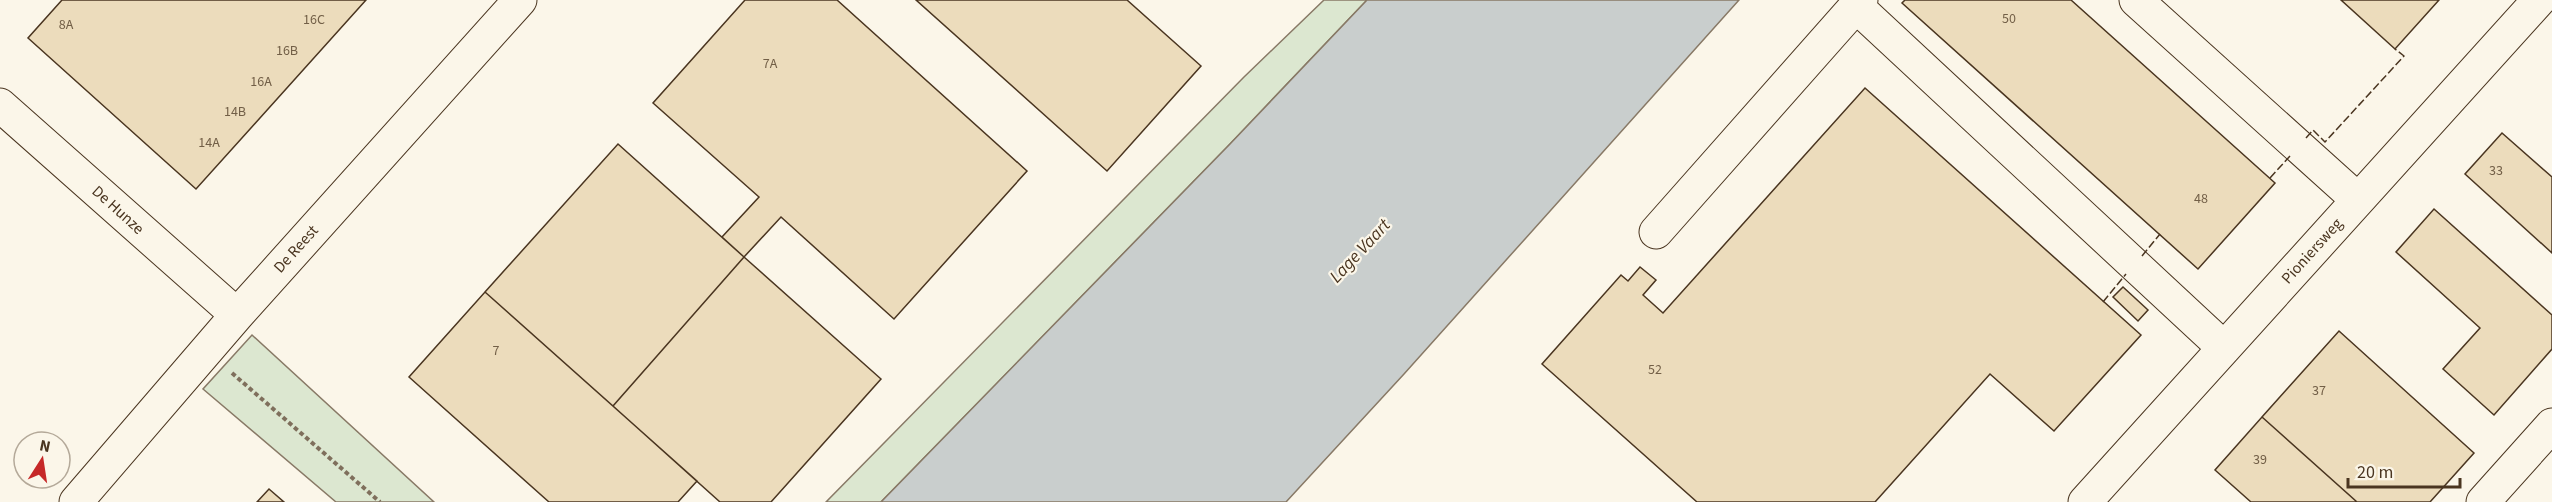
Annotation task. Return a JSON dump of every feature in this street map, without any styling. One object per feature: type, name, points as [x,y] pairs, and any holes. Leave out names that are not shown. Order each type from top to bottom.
[{"type":"street","name":"De Reest","points":[[76,502],[237,315],[520,0]]},
{"type":"street","points":[[2136,0],[2358,200]]},
{"type":"street","name":"Pioniersweg","points":[[2085,502],[2539,0]]},
{"type":"street","points":[[1656,232],[1858,3],[2224,348]]},
{"type":"street","name":"De Hunze","points":[[0,105],[237,315]]},
{"type":"street","points":[[2483,502],[2552,425]]},
{"type":"path","points":[[206,351],[380,502]]},
{"type":"green space","points":[[1324,0],[1367,0],[881,502],[826,502],[1244,77]]},
{"type":"green space","points":[[252,335],[434,502],[336,502],[203,389]]},
{"type":"water","name":"Lage Vaart","points":[[1367,0],[1739,0],[1404,374],[1286,502],[881,502],[1230,144]]},
{"type":"building","points":[[62,0],[366,0],[196,189],[28,38]]},
{"type":"building","points":[[745,0],[837,0],[1027,171],[894,319],[781,217],[744,257],[722,237],[759,197],[653,103]]},
{"type":"building","points":[[916,0],[1127,0],[1201,66],[1107,171]]},
{"type":"building","points":[[1905,0],[2071,0],[2275,183],[2198,269],[1902,3]]},
{"type":"building","points":[[2341,0],[2439,0],[2395,49]]},
{"type":"building","points":[[1865,88],[2141,335],[2054,431],[1990,374],[1875,502],[1697,502],[1542,364],[1621,275],[1628,281],[1640,267],[1656,280],[1643,295],[1663,313]]},
{"type":"building","points":[[2502,133],[2552,177],[2552,253],[2465,174]]},
{"type":"building","points":[[618,144],[744,257],[613,406],[485,292]]},
{"type":"building","points":[[2434,209],[2552,315],[2552,349],[2494,415],[2443,369],[2480,328],[2396,252]]},
{"type":"building","points":[[744,257],[881,379],[771,502],[720,502],[613,406]]},
{"type":"building","points":[[2123,287],[2148,310],[2138,321],[2113,297]]},
{"type":"building","points":[[485,292],[697,481],[678,502],[549,502],[409,377]]},
{"type":"building","points":[[2339,331],[2474,453],[2430,502],[2357,502],[2262,417]]},
{"type":"building","points":[[2262,417],[2357,502],[2251,502],[2215,470]]},
{"type":"building","points":[[269,489],[284,502],[257,502]]},
{"type":"fence","points":[[2306,138],[2313,130],[2325,142],[2404,56],[2395,49]]},
{"type":"fence","points":[[2270,178],[2290,156]]},
{"type":"fence","points":[[2142,256],[2160,234]]},
{"type":"fence","points":[[2103,302],[2126,274]]}]
